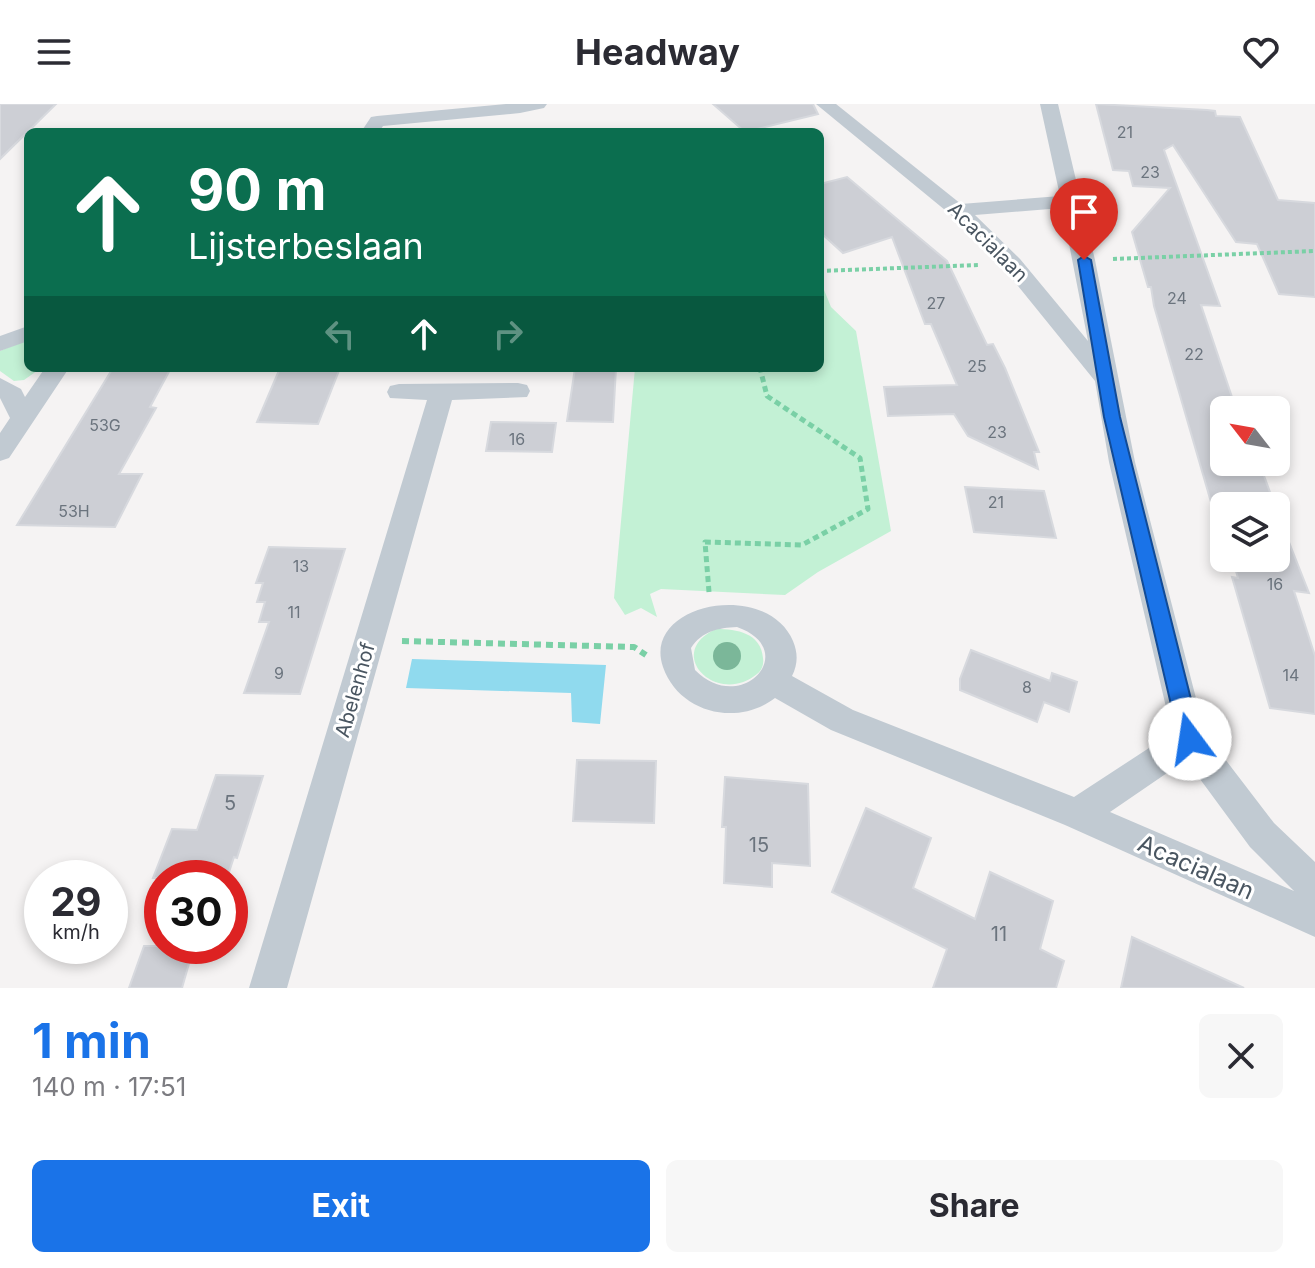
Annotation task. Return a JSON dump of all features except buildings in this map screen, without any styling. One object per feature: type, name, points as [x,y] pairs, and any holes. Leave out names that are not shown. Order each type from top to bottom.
[{"type":"street","points":[[373,128],[377,121],[522,114],[538,104]]},
{"type":"street","name":"Acacialaan","points":[[825,104],[960,210],[1013,263],[1108,382],[1122,462],[1190,739],[1262,835],[1315,887]]},
{"type":"street","points":[[1049,104],[1108,382]]},
{"type":"street","points":[[960,210],[1070,201]]},
{"type":"street","points":[[0,344],[24,335]]},
{"type":"street","points":[[0,452],[54,372]]},
{"type":"street","points":[[0,386],[12,395],[23,418]]},
{"type":"street","name":"Abelenhof","points":[[268,988],[442,391]]},
{"type":"street","points":[[399,392],[518,391]]},
{"type":"street","points":[[738,615],[762,624],[778,643],[782,665],[775,682],[745,701],[713,699],[686,683],[677,666],[677,647],[685,631],[712,616],[738,615]]},
{"type":"street","name":"Acacialaan","points":[[775,682],[842,720],[1077,814],[1315,919]]},
{"type":"street","points":[[1077,814],[1190,739]]},
{"type":"path","points":[[712,616],[705,542],[802,545],[868,509],[860,458],[767,396],[761,372]]},
{"type":"path","points":[[369,640],[634,647],[686,683]]},
{"type":"green space","points":[[824,290],[831,307],[856,331],[891,531],[818,572],[785,595],[661,589],[650,594],[657,617],[641,608],[625,615],[614,598],[635,372],[824,372]]},
{"type":"green space","points":[[24,341],[24,372],[35,372],[24,380],[14,381],[0,371],[0,351]]},
{"type":"green space","points":[[716,629],[747,634],[758,643],[763,658],[759,672],[742,683],[726,684],[712,681],[702,673],[695,662],[694,651],[701,639]]},
{"type":"water","points":[[412,659],[606,665],[600,724],[572,722],[571,693],[406,688]]},
{"type":"route","points":[[1084,260],[1112,417],[1190,739]]}]
